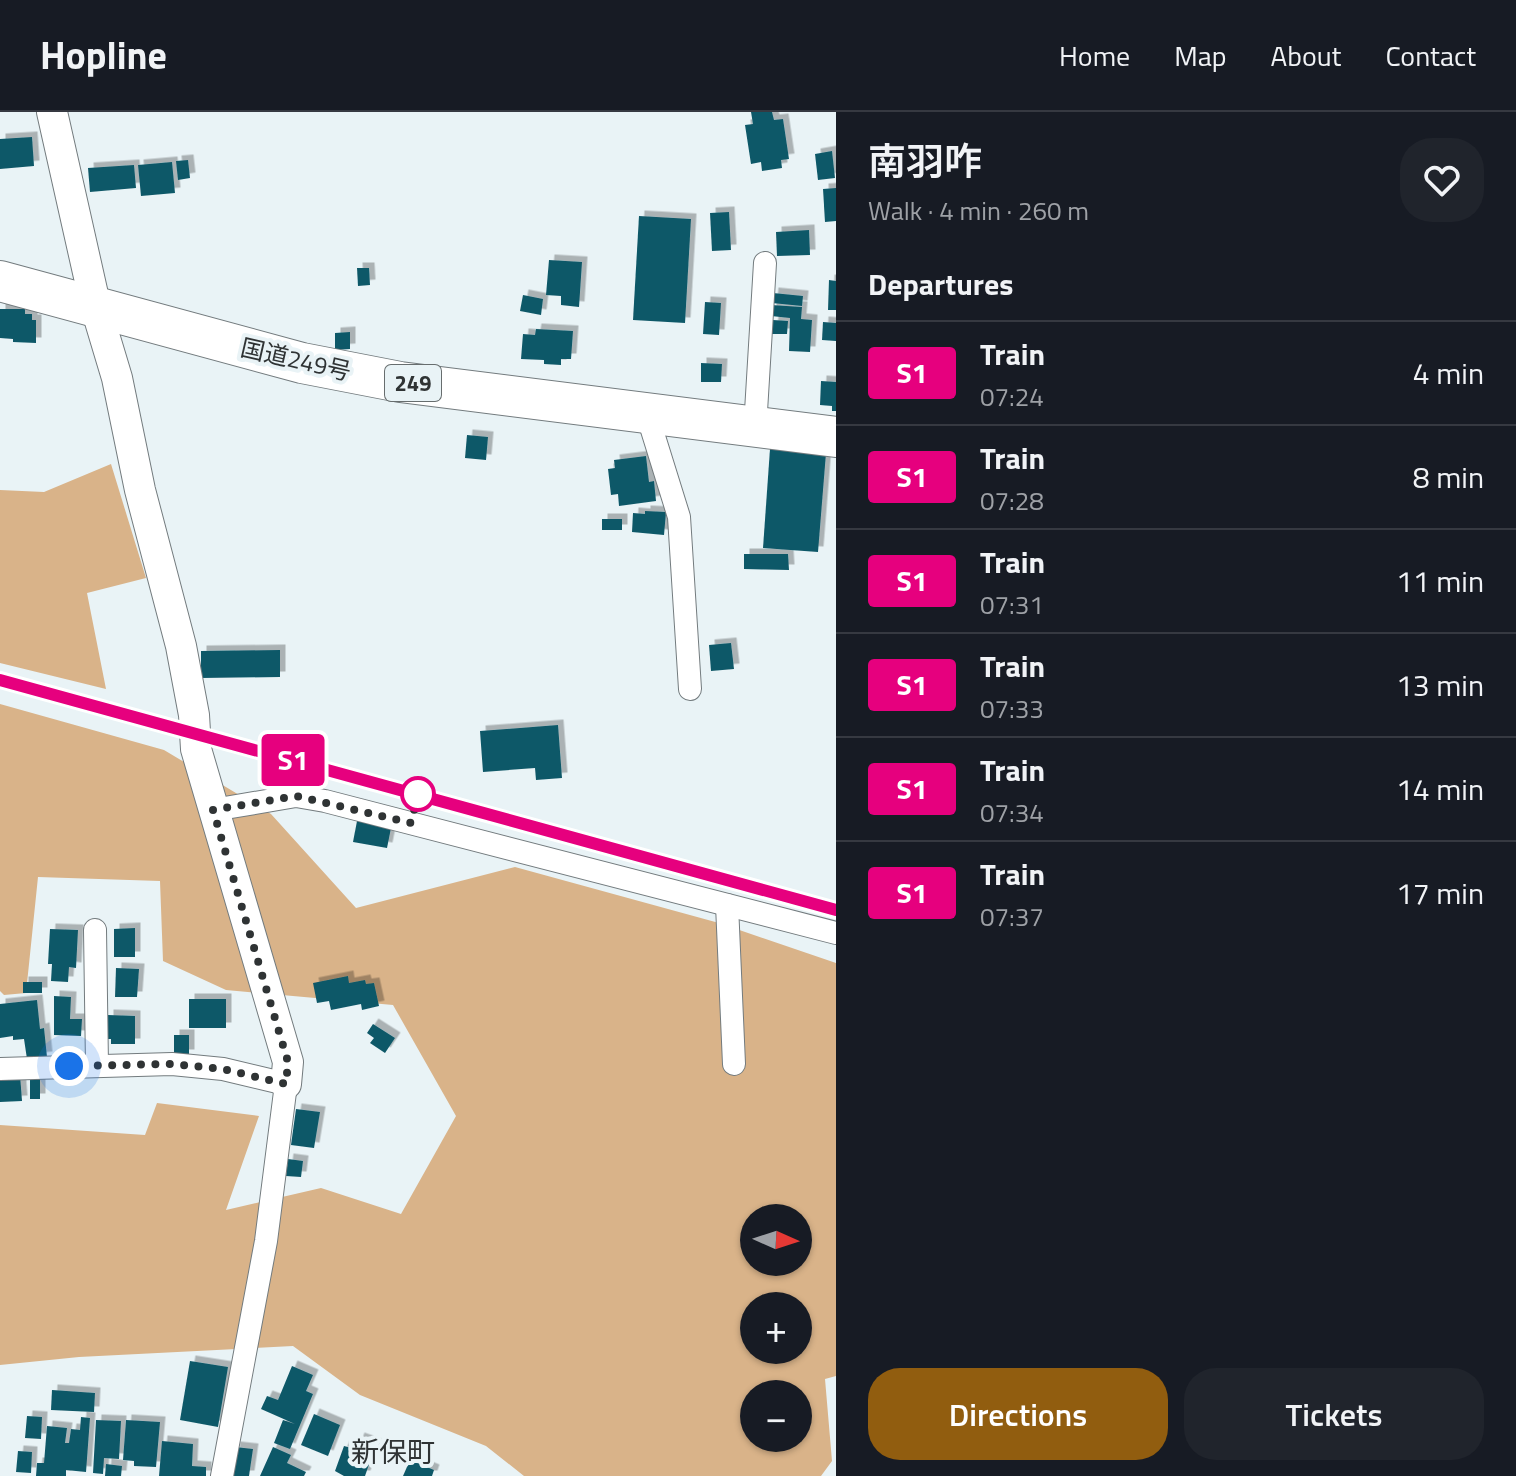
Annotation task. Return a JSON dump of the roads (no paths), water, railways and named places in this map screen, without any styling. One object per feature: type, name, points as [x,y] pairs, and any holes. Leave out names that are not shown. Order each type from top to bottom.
[{"type":"highway","name":"国道249号","points":[[0,281],[316,366],[400,382],[836,437]]},
{"type":"street","points":[[52,112],[96,308],[117,378],[140,490],[181,646],[194,715],[196,749],[288,1062],[266,1241],[222,1476]]},
{"type":"street","points":[[755,428],[765,263]]},
{"type":"street","points":[[647,414],[679,517],[690,689]]},
{"type":"street","points":[[213,810],[296,796],[325,801],[836,933]]},
{"type":"street","points":[[727,905],[734,1064]]},
{"type":"street","points":[[95,930],[97,1065]]},
{"type":"street","points":[[0,1069],[172,1064],[223,1069],[286,1084]]},
{"type":"railway","points":[[0,680],[836,910]]},
{"type":"train","name":"S1","points":[[0,680],[836,910]]},
{"type":"district","name":"新保町","points":[[393,1451]]}]
